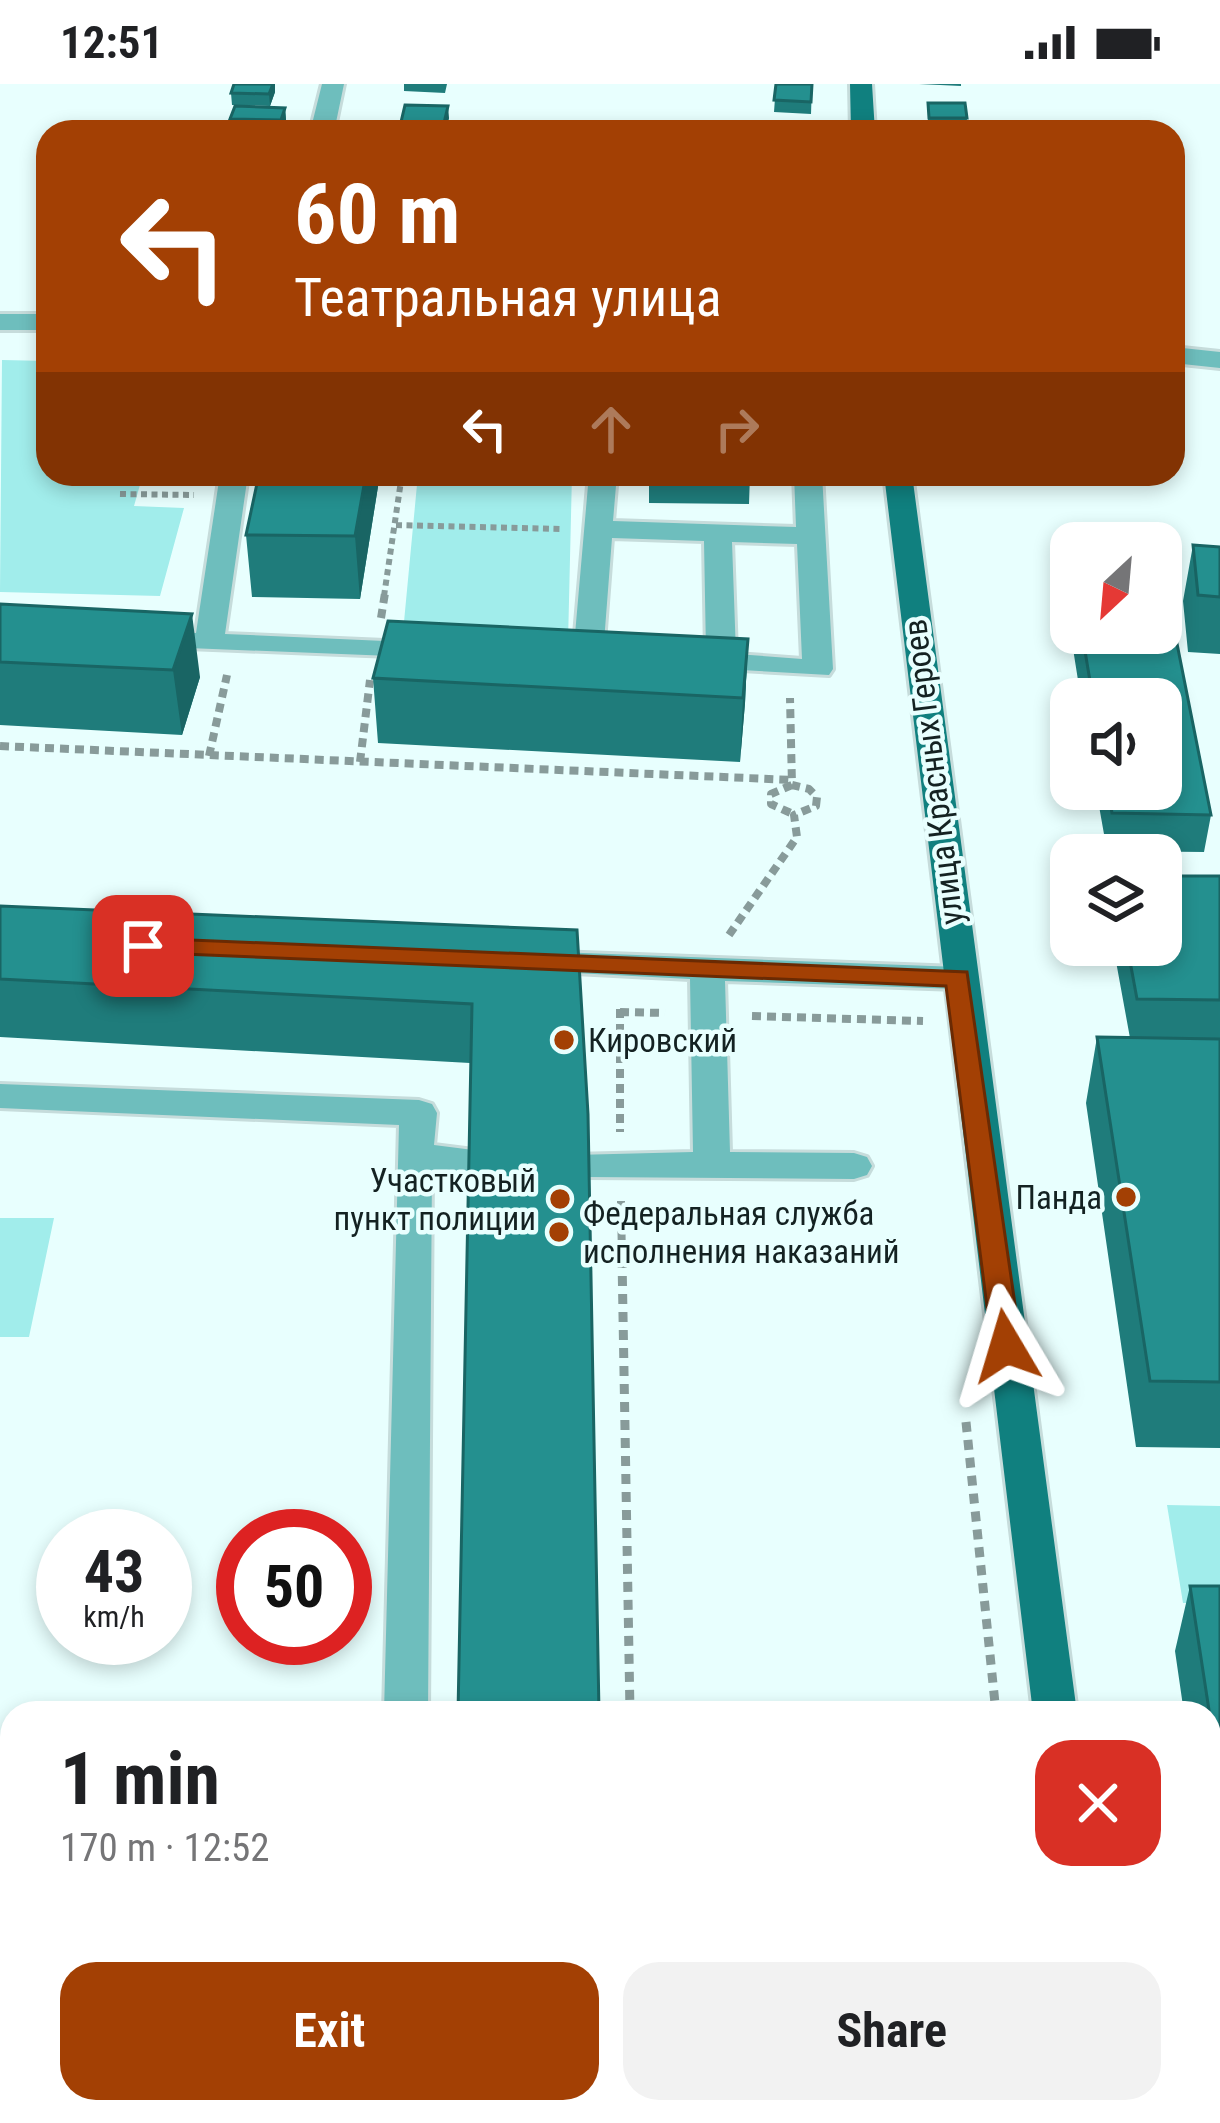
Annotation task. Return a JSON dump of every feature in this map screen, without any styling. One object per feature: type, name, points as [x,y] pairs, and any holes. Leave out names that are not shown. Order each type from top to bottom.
[{"type":"main road","points":[[860,84],[862,120]]},
{"type":"main road","name":"улица Красных Героев","points":[[899,486],[958,978],[1053,1701]]},
{"type":"street","points":[[325,120],[333,84]]},
{"type":"street","points":[[1,324],[36,323]]},
{"type":"street","points":[[1185,356],[1220,360]]},
{"type":"street","points":[[209,643],[232,486]]},
{"type":"street","points":[[541,654],[599,656],[602,486]]},
{"type":"street","points":[[676,660],[818,669],[809,486]]},
{"type":"street","points":[[600,530],[811,536]]},
{"type":"street","points":[[718,532],[721,662]]},
{"type":"street","points":[[116,639],[470,653]]},
{"type":"street","points":[[501,961],[958,978]]},
{"type":"street","points":[[707,968],[712,1165]]},
{"type":"street","points":[[0,1096],[418,1114],[406,1701]]},
{"type":"street","points":[[414,1156],[476,1161]]},
{"type":"street","points":[[604,1164],[854,1166]]},
{"type":"path","points":[[360,762],[401,486]]},
{"type":"path","points":[[396,525],[600,530]]},
{"type":"path","points":[[790,684],[792,783]]},
{"type":"path","points":[[0,746],[792,783],[817,797],[816,806],[794,814],[771,803],[771,794],[792,783]]},
{"type":"path","points":[[707,968],[796,837],[794,814]]},
{"type":"path","points":[[620,965],[620,1012],[604,1164],[630,1701]]},
{"type":"path","points":[[620,1012],[924,1021],[927,1044]]},
{"type":"path","points":[[965,1413],[995,1701]]},
{"type":"shaded area","points":[[2,360],[36,361],[36,486],[140,486],[134,506],[184,508],[160,596],[0,592]]},
{"type":"shaded area","points":[[417,486],[572,486],[568,643],[402,643]]},
{"type":"shaded area","points":[[0,1218],[54,1218],[29,1337],[0,1337]]},
{"type":"shaded area","points":[[1167,1505],[1220,1506],[1220,1603],[1183,1603]]},
{"type":"building","points":[[234,84],[273,84],[269,94],[231,93]]},
{"type":"building","points":[[776,84],[812,84],[811,102],[774,100]]},
{"type":"building","points":[[928,103],[965,103],[967,118],[929,118]]},
{"type":"building","points":[[405,105],[448,106],[445,120],[401,120]]},
{"type":"building","points":[[235,106],[285,108],[281,120],[230,119]]},
{"type":"building","points":[[256,486],[364,486],[355,536],[246,535]]},
{"type":"building","points":[[1193,545],[1220,547],[1220,597],[1198,595]]},
{"type":"building","points":[[0,604],[192,614],[173,670],[0,662]]},
{"type":"building","points":[[388,621],[748,639],[743,698],[373,678]]},
{"type":"building","points":[[1086,654],[1179,654],[1211,815],[1112,813],[1182,810],[1182,678],[1090,678]]},
{"type":"building","points":[[1182,876],[1220,876],[1220,1000],[1137,999],[1131,966],[1182,966]]},
{"type":"building","points":[[0,906],[577,930],[588,1114],[599,1701],[458,1701],[472,1004],[0,979]]},
{"type":"building","points":[[1097,1037],[1220,1039],[1220,1382],[1150,1381]]},
{"type":"building","points":[[1190,1586],[1220,1586],[1220,1701],[1208,1701]]},
{"type":"place","name":"Кировский","points":[[564,1040]]},
{"type":"place","name":"Панда","points":[[1126,1197]]},
{"type":"place","name":"Участковый пункт полиции","points":[[560,1199]]},
{"type":"place","name":"Федеральная служба исполнения наказаний","points":[[559,1232]]},
{"type":"route","points":[[143,946],[958,978],[1006,1346]]}]
